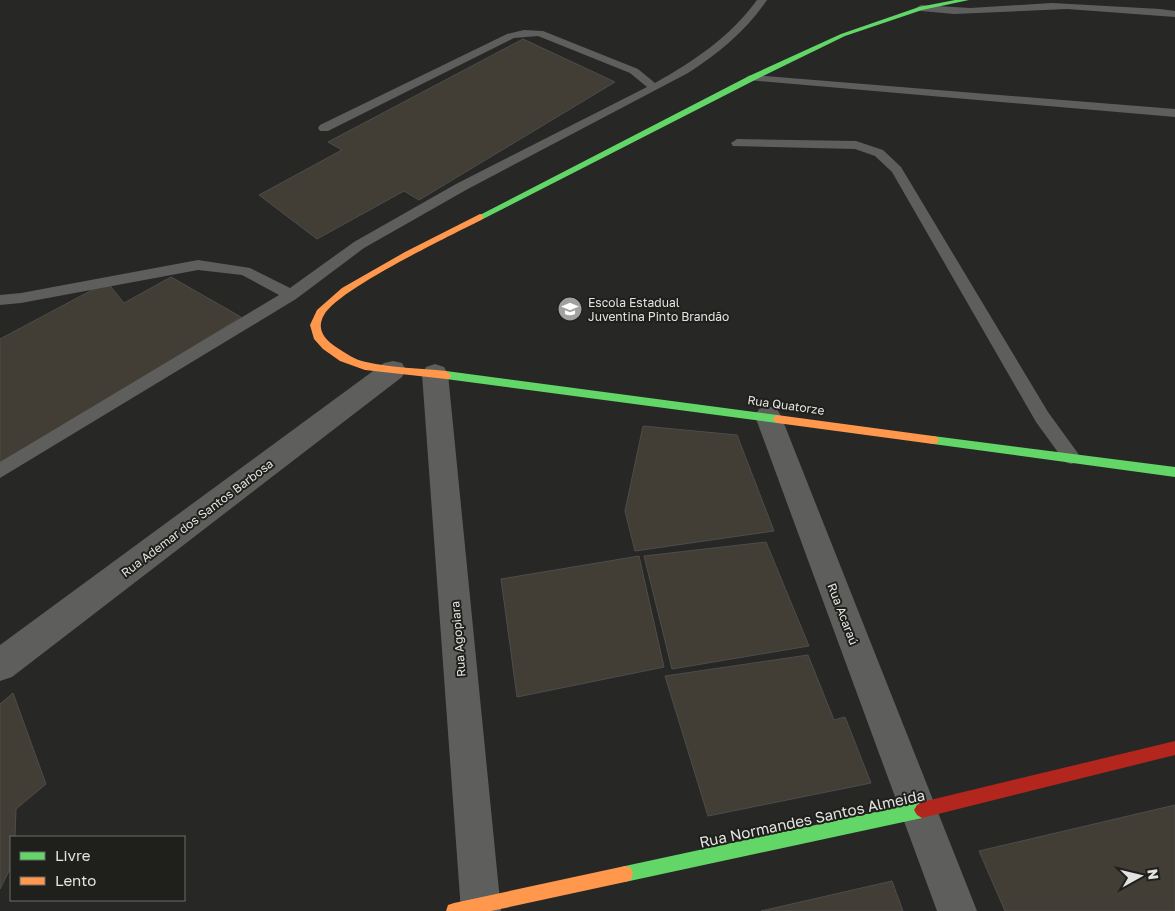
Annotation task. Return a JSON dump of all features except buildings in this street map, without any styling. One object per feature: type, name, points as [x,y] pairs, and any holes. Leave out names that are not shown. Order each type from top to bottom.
[{"type":"street","points":[[752,78],[843,34],[921,8],[966,0]]},
{"type":"street","name":"Rua Quatorze","points":[[752,78],[408,254],[345,290],[320,312],[315,325],[318,336],[327,346],[344,358],[358,363],[393,370],[768,416],[1175,472]]},
{"type":"street","name":"Rua Ademar dos Santos Barbosa","points":[[0,665],[393,370]]},
{"type":"street","name":"Rua Agopiara","points":[[435,374],[472,909]]},
{"type":"street","name":"Rua Acaraú","points":[[768,416],[957,911]]},
{"type":"street","name":"Rua Normandes Santos Almeida","points":[[472,909],[918,811],[1175,748]]},
{"type":"lane","points":[[0,471],[291,295],[358,245],[461,187],[689,70],[718,48],[752,14],[762,0]]},
{"type":"lane","points":[[921,8],[960,12],[1051,6],[1126,8],[1175,14]]},
{"type":"lane","points":[[324,128],[511,36],[524,33],[539,33],[634,71],[654,88]]},
{"type":"lane","points":[[752,78],[1175,113]]},
{"type":"lane","points":[[737,144],[856,145],[879,153],[897,170],[1042,417],[1071,457]]},
{"type":"lane","points":[[0,300],[21,298],[198,265],[245,271],[291,295]]},
{"type":"traffic: fast","points":[[480,217],[752,78],[843,35],[921,8],[966,0]]},
{"type":"traffic: fast","points":[[446,375],[777,419]]},
{"type":"traffic: fast","points":[[933,440],[1175,472]]},
{"type":"traffic: fast","points":[[625,874],[922,810]]},
{"type":"traffic: slow","points":[[446,375],[365,366],[344,358],[327,346],[318,336],[315,325],[320,312],[345,290],[408,254],[480,217]]},
{"type":"traffic: slow","points":[[777,419],[933,440]]},
{"type":"traffic: slow","points":[[454,911],[625,874]]},
{"type":"traffic: jam","points":[[922,810],[1175,748]]},
{"type":"place","name":"Escola Estadual Juventina Pinto Brandão","points":[[570,309]]}]
